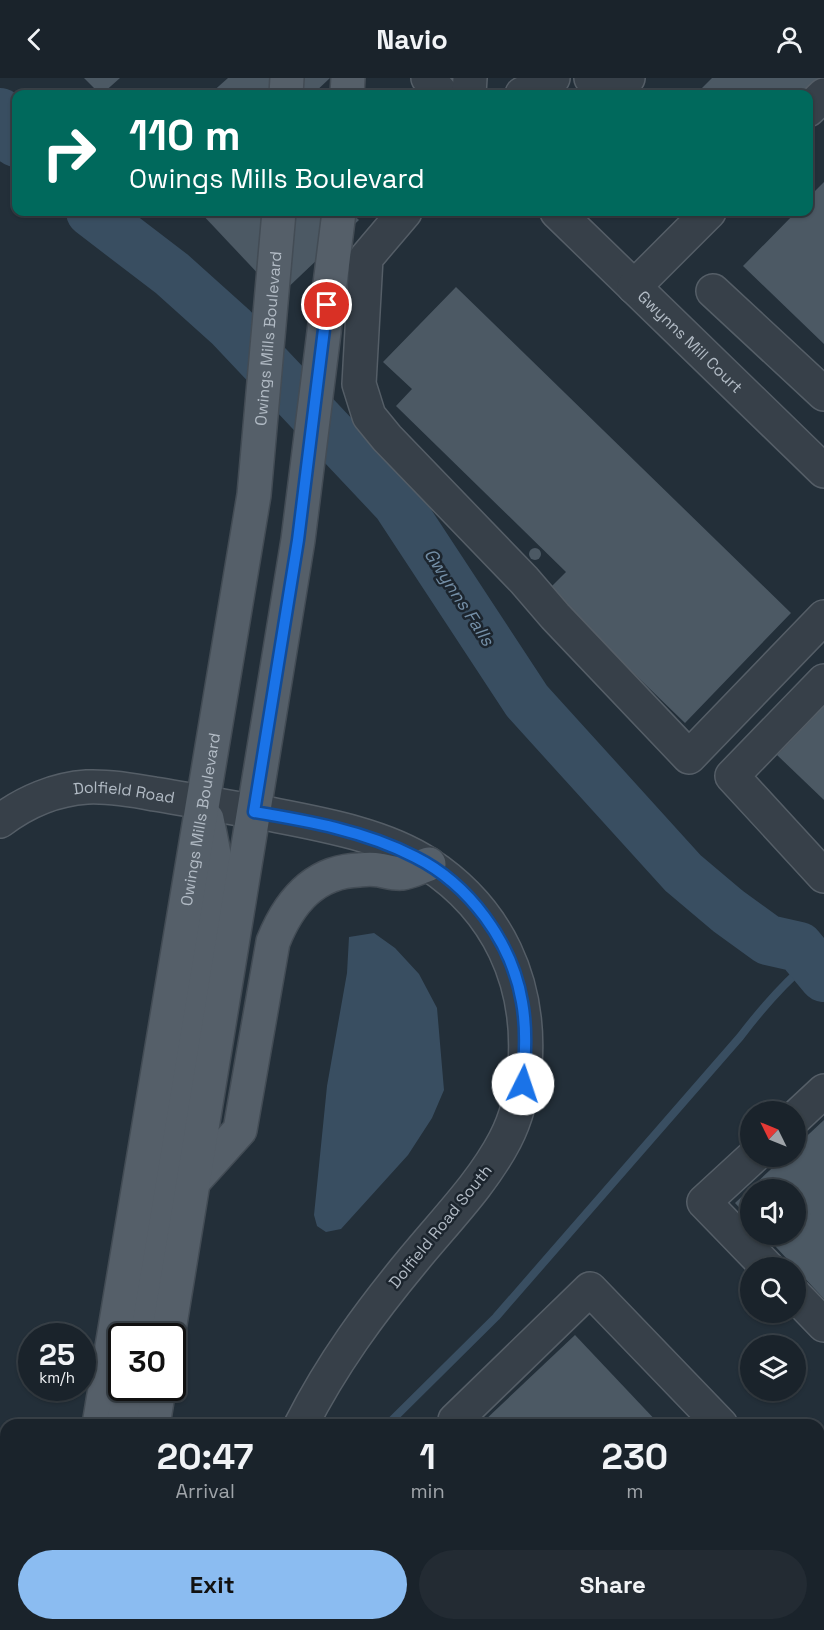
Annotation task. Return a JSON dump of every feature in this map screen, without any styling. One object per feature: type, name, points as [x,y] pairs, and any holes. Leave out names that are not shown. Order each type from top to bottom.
[{"type":"main road","name":"Owings Mills Boulevard","points":[[100,1419],[254,495],[279,216]]},
{"type":"main road","points":[[170,1323],[298,540],[338,216]]},
{"type":"main road","points":[[140,1323],[216,864],[203,802]]},
{"type":"main road","points":[[194,1181],[240,1130],[273,942],[293,903],[304,891],[333,874],[368,870],[401,874],[429,864]]},
{"type":"main road","points":[[124,1419],[128,1401]]},
{"type":"main road","points":[[154,1419],[157,1401]]},
{"type":"street","points":[[428,78],[438,90]]},
{"type":"street","points":[[530,90],[553,78]]},
{"type":"street","points":[[591,78],[625,82],[628,78]]},
{"type":"street","points":[[813,105],[824,94]]},
{"type":"street","points":[[402,216],[366,258],[359,384],[369,416],[387,438],[524,580],[689,757],[824,618]]},
{"type":"street","name":"Gwynns Mill Court","points":[[561,216],[824,471]]},
{"type":"street","points":[[634,287],[705,216]]},
{"type":"street","points":[[713,291],[824,394]]},
{"type":"street","points":[[824,681],[732,776],[824,876]]},
{"type":"street","name":"Dolfield Road","points":[[0,821],[31,802],[58,792],[88,787],[129,790],[254,812]]},
{"type":"street","name":"Dolfield Road South","points":[[254,812],[317,823],[359,835],[393,846],[429,864],[476,905],[495,930],[507,956],[522,1000],[525,1023],[523,1084],[516,1113],[506,1139],[488,1167],[350,1340],[304,1419]]},
{"type":"street","points":[[806,1108],[824,1092]]},
{"type":"street","points":[[742,1167],[704,1202],[757,1257]]},
{"type":"street","points":[[456,1419],[590,1289],[716,1419]]},
{"type":"street","points":[[806,1306],[824,1325]]},
{"type":"water","points":[[374,933],[395,948],[419,974],[437,1008],[444,1090],[432,1118],[408,1155],[341,1229],[326,1232],[317,1226],[314,1215],[327,1086],[347,973],[349,937]]},
{"type":"building","points":[[84,78],[120,78],[106,90],[96,90]]},
{"type":"building","points":[[228,78],[330,78],[317,90],[214,90]]},
{"type":"building","points":[[712,78],[820,78],[808,90],[700,90]]},
{"type":"building","points":[[824,182],[824,344],[743,266],[792,216],[813,216],[813,193]]},
{"type":"building","points":[[204,216],[354,216],[359,220],[279,296]]},
{"type":"building","points":[[456,287],[791,613],[685,723],[548,590],[566,572],[396,406],[412,389],[383,362]]},
{"type":"building","points":[[537,548],[541,554],[537,560],[533,560],[529,552]]},
{"type":"building","points":[[824,706],[824,800],[777,755]]},
{"type":"building","points":[[824,1120],[824,1299],[806,1280],[806,1257],[785,1257],[774,1245],[806,1245],[806,1179],[761,1179],[773,1167],[806,1167],[806,1137]]},
{"type":"building","points":[[740,1198],[740,1208],[735,1203]]},
{"type":"building","points":[[575,1335],[654,1419],[486,1419]]},
{"type":"waterway","name":"Gwynns Falls","points":[[0,113],[12,135]]},
{"type":"waterway","name":"Gwynns Falls","points":[[96,216],[172,274],[231,327],[397,503],[527,701],[683,873],[728,911],[768,940],[799,947],[824,977]]},
{"type":"waterway","points":[[393,1419],[496,1317],[765,1006],[810,961]]},
{"type":"route","points":[[327,305],[298,540],[254,812],[317,823],[393,846],[429,864],[476,905],[495,930],[507,956],[522,1000],[525,1023],[523,1084]]}]
